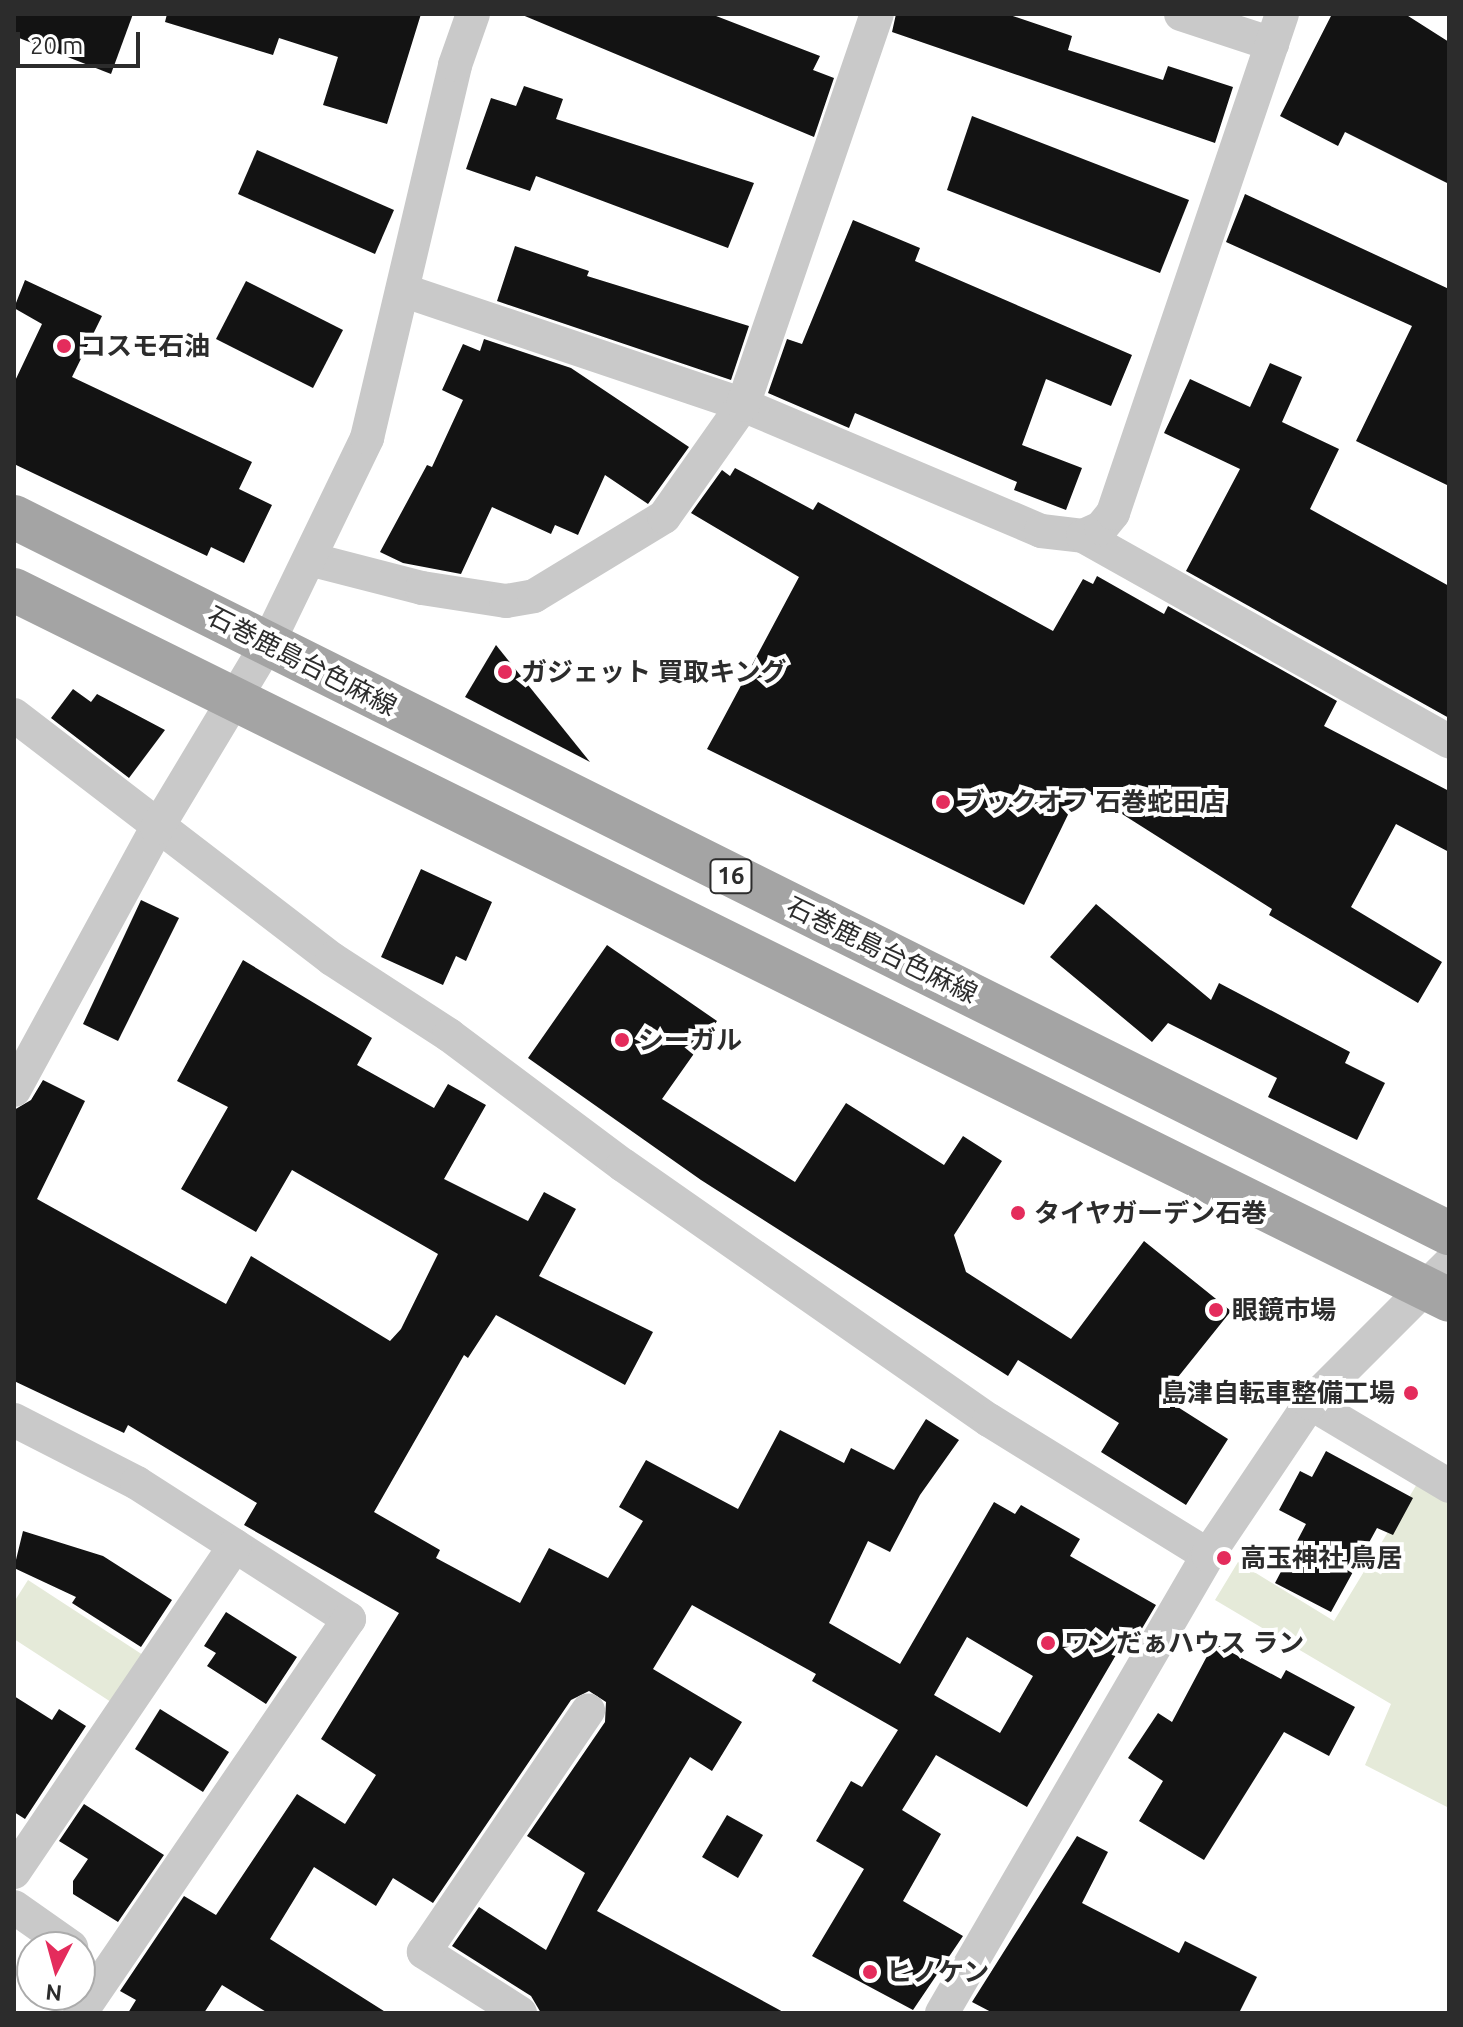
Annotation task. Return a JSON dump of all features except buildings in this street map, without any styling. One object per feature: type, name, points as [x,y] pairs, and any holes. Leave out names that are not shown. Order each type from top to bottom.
[{"type":"main road","name":"石巻鹿島台色麻線","points":[[14,517],[1449,1233]]},
{"type":"main road","name":"16","points":[[14,590],[235,702],[1441,1284]]},
{"type":"street","points":[[14,1090],[157,828],[235,702],[313,560],[367,438],[405,291],[455,65],[473,14]]},
{"type":"street","points":[[313,560],[422,588],[506,601],[534,596],[664,517],[743,405],[877,14]]},
{"type":"street","points":[[1083,536],[1113,513],[1277,29],[1181,14]]},
{"type":"street","points":[[405,291],[743,405],[1041,531],[1083,536],[1449,741]]},
{"type":"street","points":[[14,715],[157,828],[332,959],[449,1035],[623,1165],[989,1420],[1208,1555]]},
{"type":"street","points":[[942,2013],[1208,1555],[1310,1403],[1441,1284]]},
{"type":"street","points":[[1310,1403],[1449,1486]]},
{"type":"street","points":[[14,1420],[137,1483],[349,1619],[80,2013]]},
{"type":"street","points":[[14,1872],[235,1546]]},
{"type":"street","points":[[520,2013],[424,1952],[588,1711]]},
{"type":"street","points":[[14,1907],[48,1931]]},
{"type":"street","points":[[96,1964],[109,1973]]},
{"type":"green space","points":[[1417,1484],[1449,1502],[1449,1808],[1365,1765],[1391,1704],[1215,1600],[1238,1562],[1334,1621]]},
{"type":"green space","points":[[28,1580],[143,1655],[111,1702],[14,1639],[14,1602]]},
{"type":"place","name":"コスモ石油","points":[[64,346]]},
{"type":"place","name":"ガジェット 買取キング","points":[[505,672]]},
{"type":"place","name":"ブックオフ 石巻蛇田店","points":[[943,802]]},
{"type":"place","name":"シーガル","points":[[622,1040]]},
{"type":"place","name":"タイヤガーデン石巻","points":[[1018,1213]]},
{"type":"place","name":"眼鏡市場","points":[[1216,1310]]},
{"type":"place","name":"島津自転車整備工場","points":[[1411,1393]]},
{"type":"place","name":"高玉神社 鳥居","points":[[1224,1558]]},
{"type":"place","name":"ワンだぁハウス ラン","points":[[1048,1643]]},
{"type":"place","name":"ヒノケン","points":[[870,1972]]}]
